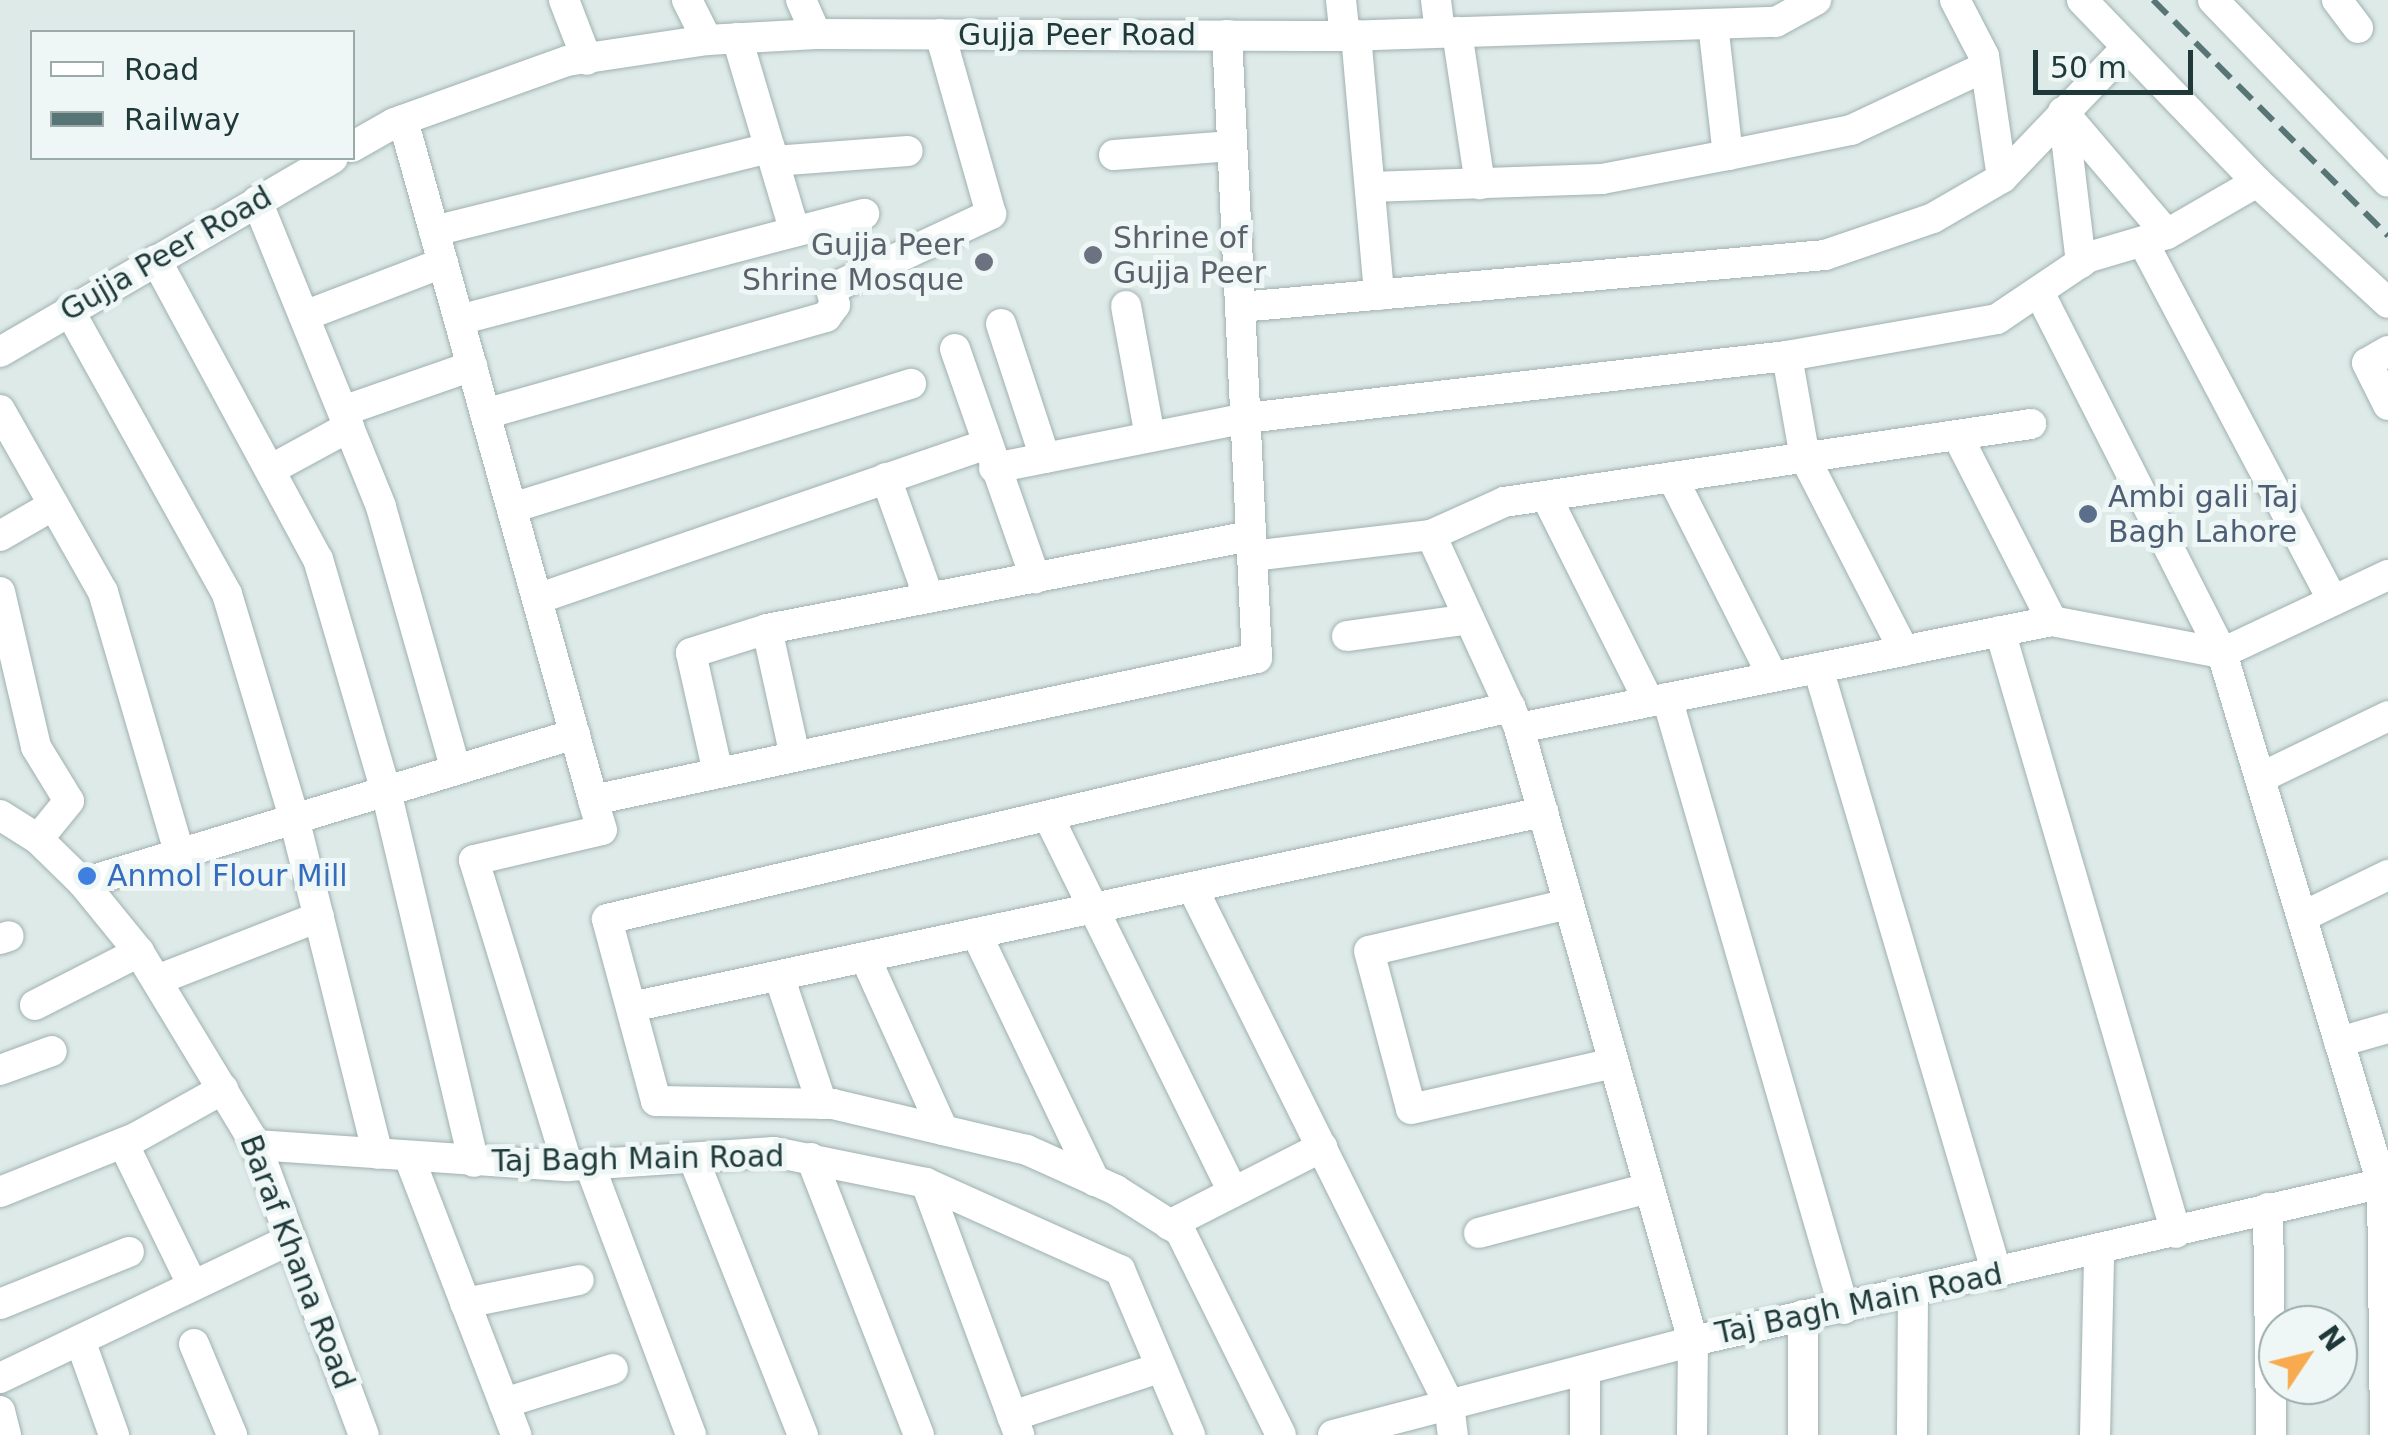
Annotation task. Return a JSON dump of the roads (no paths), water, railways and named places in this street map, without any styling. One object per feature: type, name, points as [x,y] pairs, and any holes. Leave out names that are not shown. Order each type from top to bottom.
[{"type":"street","points":[[564,0],[587,60]]},
{"type":"street","points":[[686,0],[722,39],[772,154],[795,232]]},
{"type":"street","points":[[801,0],[816,34]]},
{"type":"street","points":[[1341,0],[1351,36],[1379,295]]},
{"type":"street","points":[[1436,0],[1449,32],[1480,184]]},
{"type":"street","name":"Gujja Peer Road","points":[[355,144],[403,120],[567,61],[722,39],[816,34],[1351,36],[1449,32],[1697,11],[1776,22],[1816,0]]},
{"type":"street","points":[[1955,0],[1985,67],[2002,178]]},
{"type":"street","points":[[2082,0],[2257,182],[2388,304]]},
{"type":"street","points":[[2213,0],[2388,182]]},
{"type":"street","points":[[2336,0],[2358,28]]},
{"type":"street","points":[[1697,11],[1728,155]]},
{"type":"street","points":[[485,414],[826,317],[835,304],[831,289],[991,214],[940,34]]},
{"type":"street","points":[[593,800],[1257,658],[1228,35]]},
{"type":"street","points":[[1240,308],[1824,254],[1933,218],[2002,178],[2127,47]]},
{"type":"street","points":[[1370,188],[1602,179],[1728,155],[1851,130],[1985,67]]},
{"type":"street","points":[[2063,112],[2155,238],[2333,600]]},
{"type":"street","points":[[2063,112],[2081,263]]},
{"type":"street","points":[[403,120],[602,830],[474,860],[579,1166],[691,1435]]},
{"type":"street","points":[[1114,155],[1232,146]]},
{"type":"street","points":[[434,231],[772,154],[908,151]]},
{"type":"street","name":"Gujja Peer Road","points":[[0,352],[330,160]]},
{"type":"street","points":[[537,599],[886,478],[990,456],[1044,458],[1246,418],[1787,356],[1997,319],[2040,294],[2081,263],[2155,238],[2257,182]]},
{"type":"street","points":[[258,201],[382,507],[456,770]]},
{"type":"street","points":[[459,320],[864,214]]},
{"type":"street","points":[[156,260],[318,559],[386,791],[474,1162]]},
{"type":"street","points":[[304,316],[443,263]]},
{"type":"street","points":[[2040,294],[2222,653],[2385,1183],[2385,1435]]},
{"type":"street","points":[[1126,306],[1150,437]]},
{"type":"street","points":[[70,310],[227,594],[294,818],[378,1154]]},
{"type":"street","points":[[1001,324],[1044,458]]},
{"type":"street","points":[[955,349],[1035,578]]},
{"type":"street","points":[[2388,351],[2367,363],[2388,405]]},
{"type":"street","points":[[1787,356],[1805,458],[1904,650]]},
{"type":"street","points":[[270,470],[346,419],[472,366]]},
{"type":"street","points":[[512,508],[911,384]]},
{"type":"street","points":[[0,410],[103,592],[179,852]]},
{"type":"street","points":[[718,773],[691,653],[767,629],[1035,578],[1252,546],[1431,535],[1504,502],[2032,424]]},
{"type":"street","points":[[1957,435],[2052,620]]},
{"type":"street","points":[[1672,477],[1773,677]]},
{"type":"street","points":[[886,478],[929,598]]},
{"type":"street","points":[[1546,496],[1658,700],[1844,1309]]},
{"type":"street","points":[[0,536],[54,505]]},
{"type":"street","points":[[1431,535],[1514,718],[1542,812],[1692,1341],[1692,1435]]},
{"type":"street","points":[[1281,1435],[1180,1232],[1095,1181],[1027,1150],[822,1104],[656,1101],[606,919],[1048,816],[1514,718],[1658,700],[2052,620],[2222,653],[2388,575]]},
{"type":"street","points":[[0,592],[36,746],[69,800],[38,839]]},
{"type":"street","points":[[1346,636],[1469,619]]},
{"type":"street","points":[[767,629],[795,756]]},
{"type":"street","points":[[2000,631],[2176,1233]]},
{"type":"street","points":[[1818,668],[1997,1274]]},
{"type":"street","points":[[2260,778],[2388,716]]},
{"type":"street","points":[[82,883],[575,734]]},
{"type":"street","points":[[631,1008],[1542,812]]},
{"type":"street","name":"Baraf Khana Road","points":[[0,815],[38,839],[82,883],[139,952],[256,1145],[364,1435]]},
{"type":"street","points":[[1048,816],[1233,1192]]},
{"type":"street","points":[[2302,917],[2388,875]]},
{"type":"street","points":[[1192,887],[1449,1404],[1453,1435]]},
{"type":"street","points":[[1568,904],[1369,950],[1412,1109],[1613,1063]]},
{"type":"street","points":[[157,980],[319,917]]},
{"type":"street","points":[[976,934],[1095,1181]]},
{"type":"street","points":[[35,1005],[139,952]]},
{"type":"street","points":[[865,957],[943,1130]]},
{"type":"street","points":[[779,976],[822,1104]]},
{"type":"street","points":[[2339,1042],[2388,1028]]},
{"type":"street","points":[[0,1070],[52,1052]]},
{"type":"street","points":[[0,1192],[123,1143],[222,1089]]},
{"type":"street","points":[[123,1143],[193,1286]]},
{"type":"street","name":"Taj Bagh Main Road","points":[[256,1145],[579,1166],[774,1152],[926,1183],[1120,1270],[1190,1435]]},
{"type":"street","points":[[1169,1225],[1322,1148]]},
{"type":"street","points":[[409,1156],[516,1435]]},
{"type":"street","points":[[811,1158],[919,1435]]},
{"type":"street","points":[[694,1160],[803,1435]]},
{"type":"street","points":[[926,1183],[1015,1425],[1159,1368]]},
{"type":"street","name":"Taj Bagh Main Road","points":[[1332,1435],[1692,1341],[2099,1253],[2268,1208],[2385,1183]]},
{"type":"street","points":[[1478,1233],[1648,1188]]},
{"type":"street","points":[[2268,1208],[2272,1435]]},
{"type":"street","points":[[0,1378],[291,1239]]},
{"type":"street","points":[[0,1304],[129,1252]]},
{"type":"street","points":[[2095,1435],[2099,1253]]},
{"type":"street","points":[[465,1303],[580,1280]]},
{"type":"street","points":[[1912,1435],[1913,1294]]},
{"type":"street","points":[[1803,1315],[1803,1435]]},
{"type":"street","points":[[80,1340],[114,1435]]},
{"type":"street","points":[[194,1344],[232,1435]]},
{"type":"street","points":[[504,1403],[613,1369]]},
{"type":"street","points":[[1584,1435],[1585,1372]]},
{"type":"street","points":[[0,1412],[6,1435]]},
{"type":"railway","points":[[2153,0],[2388,236]]},
{"type":"place","name":"Shrine of Gujja Peer","points":[[1093,255]]},
{"type":"place","name":"Gujja Peer Shrine Mosque","points":[[984,262]]},
{"type":"place","name":"Ambi gali Taj Bagh Lahore","points":[[2088,514]]},
{"type":"place","name":"Anmol Flour Mill","points":[[87,876]]}]
